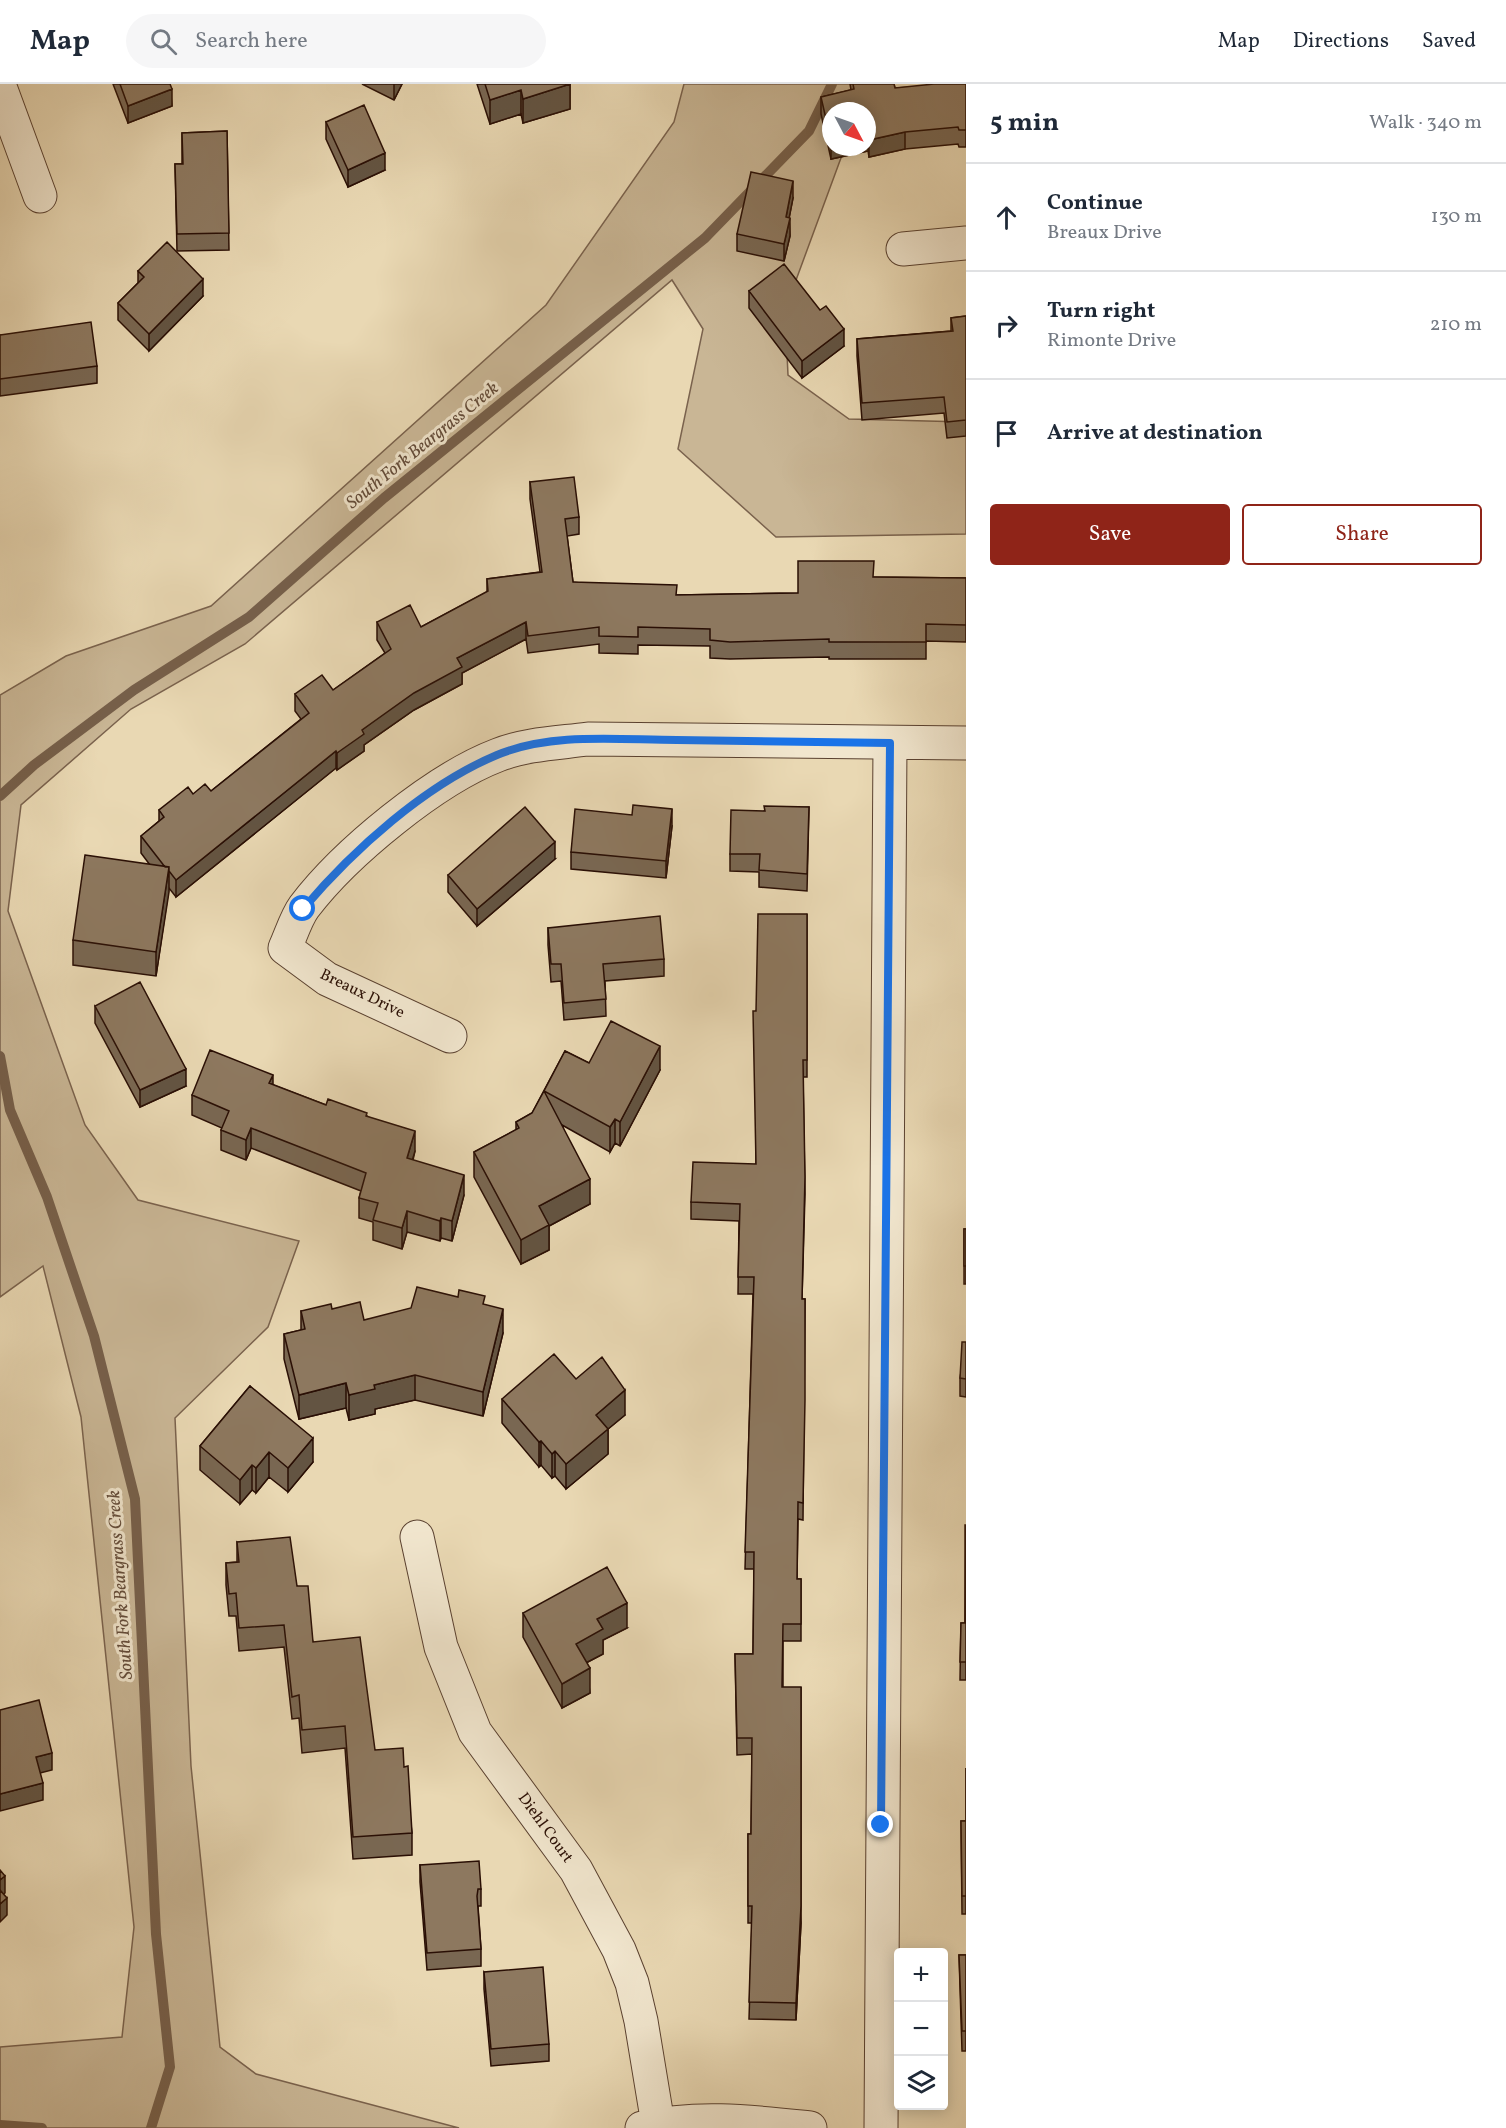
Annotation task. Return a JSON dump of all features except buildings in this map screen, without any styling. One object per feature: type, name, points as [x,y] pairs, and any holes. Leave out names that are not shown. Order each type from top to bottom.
[{"type":"street","points":[[0,87],[40,196]]},
{"type":"street","points":[[903,249],[966,243]]},
{"type":"street","name":"Breaux Drive","points":[[450,1036],[327,979],[285,948],[303,909],[337,868],[444,782],[497,755],[528,746],[588,739],[966,743]]},
{"type":"street","points":[[881,2128],[881,1825],[890,743]]},
{"type":"street","name":"Diehl Court","points":[[417,1537],[441,1647],[475,1732],[576,1870],[619,1950],[632,1983],[641,2020],[650,2126]]},
{"type":"street","points":[[650,2126],[693,2120],[730,2120],[810,2128]]},
{"type":"shaded area","points":[[684,84],[869,84],[844,102],[822,102],[822,156],[842,156],[785,310],[788,375],[849,419],[966,422],[966,534],[776,537],[678,449],[703,329],[672,280],[245,644],[131,709],[21,805],[8,911],[85,1125],[138,1200],[299,1241],[268,1327],[175,1418],[191,1766],[220,2047],[256,2074],[459,2128],[0,2128],[0,2047],[122,2037],[134,1927],[81,1417],[43,1266],[0,1297],[0,695],[66,656],[211,606],[546,305],[674,122]]},
{"type":"waterway","name":"South Fork Beargrass Creek","points":[[0,796],[34,765],[134,690],[249,617],[384,498],[705,238],[809,131],[832,84]]},
{"type":"waterway","name":"South Fork Beargrass Creek","points":[[0,1056],[10,1110],[47,1197],[94,1336],[135,1499],[156,1934],[170,2067],[151,2128]]},
{"type":"waterway","name":"South Fork Beargrass Creek","points":[[0,2125],[42,2128]]},
{"type":"route","points":[[303,909],[337,868],[444,782],[497,755],[528,746],[588,739],[890,743],[881,1825]]}]
